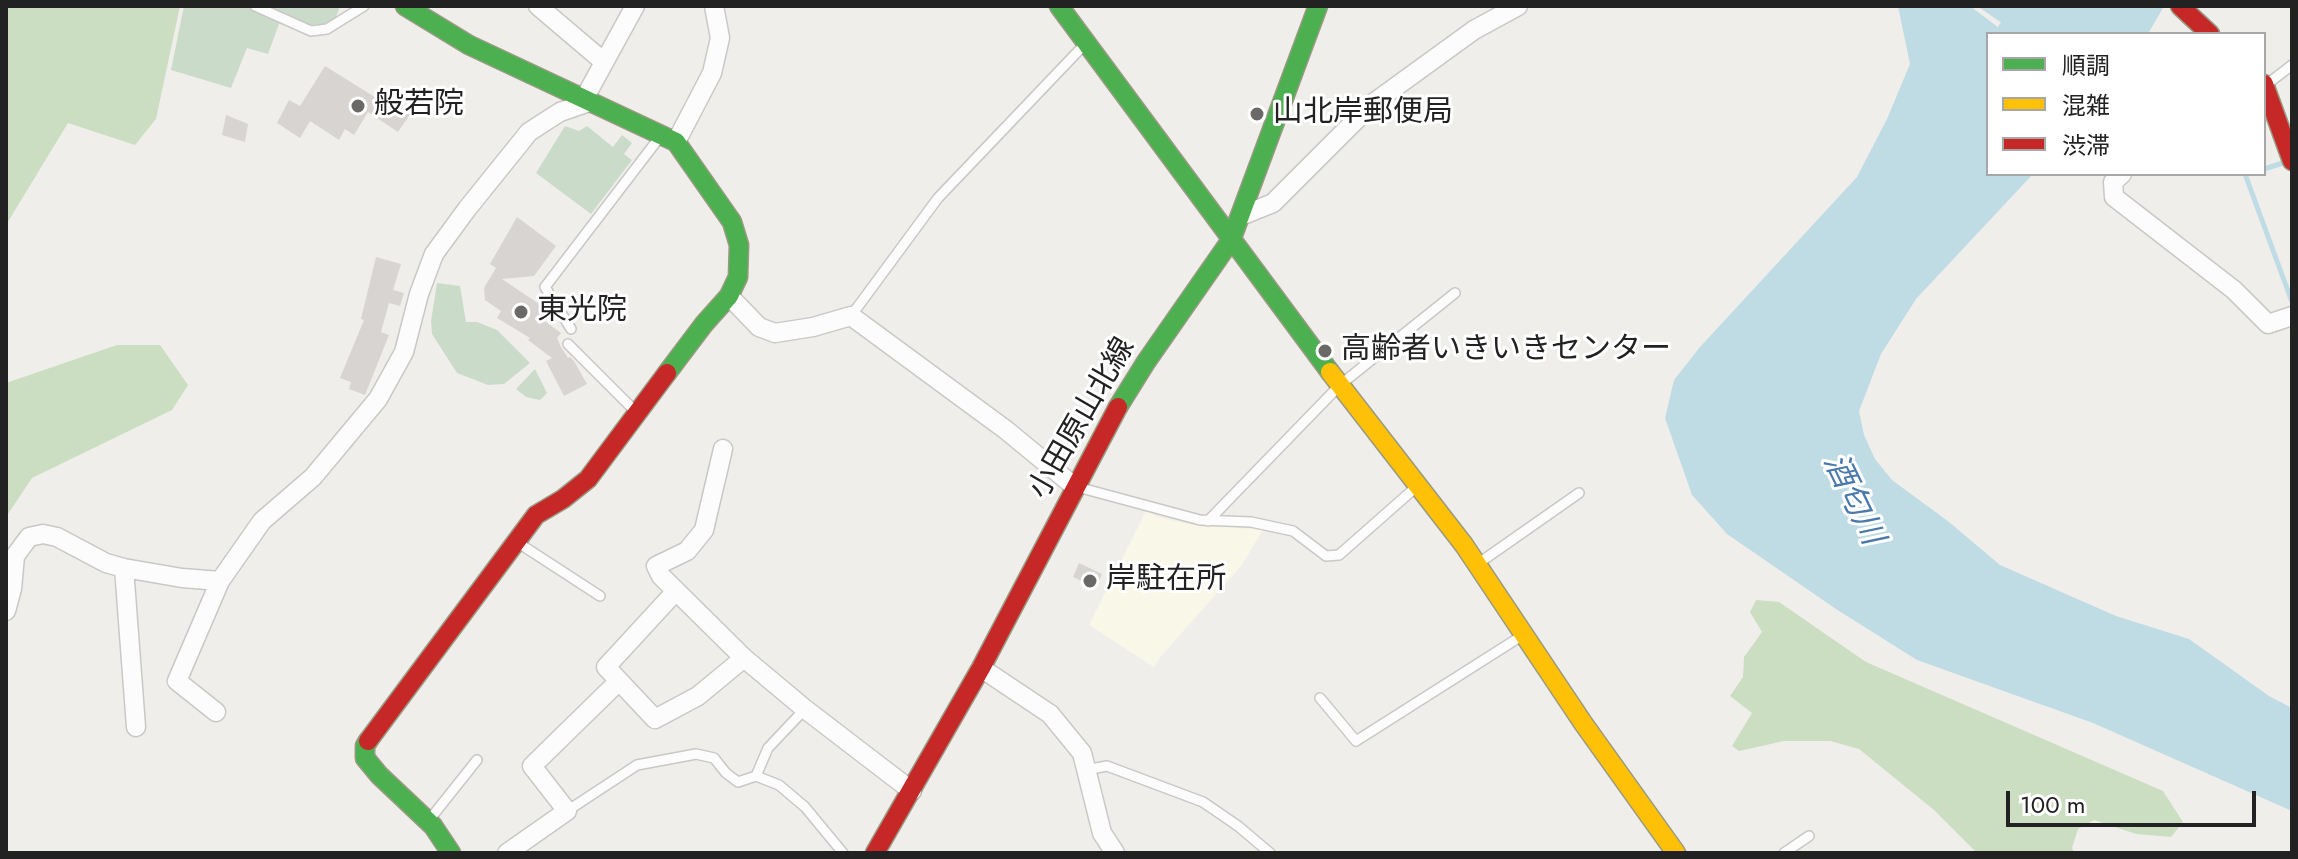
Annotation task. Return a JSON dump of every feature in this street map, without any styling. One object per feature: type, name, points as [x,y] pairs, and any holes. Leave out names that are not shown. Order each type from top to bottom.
[{"type":"street","points":[[405,6],[469,45],[668,138],[732,222],[739,245],[738,277],[729,296],[704,324],[588,479],[536,515],[365,746],[365,758],[428,821],[451,853]]},
{"type":"street","points":[[538,6],[604,62]]},
{"type":"street","points":[[216,712],[177,681],[220,581],[262,521],[313,477],[378,399],[404,352],[419,294],[434,254],[529,132],[586,100],[635,6]]},
{"type":"street","points":[[668,138],[712,73],[720,38],[714,6]]},
{"type":"street","points":[[1060,6],[1231,240],[1477,565],[1676,853]]},
{"type":"street","name":"小田原山北線","points":[[875,853],[981,668],[1074,486],[1146,362],[1231,240],[1318,6]]},
{"type":"street","points":[[1241,216],[1273,203],[1372,104],[1474,30],[1518,6]]},
{"type":"street","points":[[2180,6],[2208,32]]},
{"type":"street","points":[[2266,88],[2288,130],[2292,161]]},
{"type":"street","points":[[2120,176],[2113,182],[2114,197],[2234,290],[2268,324],[2292,316]]},
{"type":"street","points":[[729,296],[759,327],[775,333],[813,327],[851,316],[1006,430],[1074,486]]},
{"type":"street","points":[[723,449],[704,530],[687,551],[656,566],[661,576],[744,658],[912,791]]},
{"type":"street","points":[[6,611],[15,556],[29,537],[43,534],[57,537],[106,563],[124,568],[220,581]]},
{"type":"street","points":[[124,568],[136,727]]},
{"type":"street","points":[[676,591],[606,667],[655,719],[698,696],[744,658]]},
{"type":"street","points":[[981,668],[1050,714],[1082,753],[1102,833],[1115,853]]},
{"type":"street","points":[[507,853],[567,811],[532,766],[619,681]]},
{"type":"lane","points":[[255,6],[311,31],[327,29],[364,6]]},
{"type":"lane","points":[[851,316],[938,198],[1086,42]]},
{"type":"lane","points":[[2266,85],[2292,65]]},
{"type":"lane","points":[[571,329],[545,287],[668,138]]},
{"type":"lane","points":[[1208,521],[1340,385],[1455,293]]},
{"type":"lane","points":[[568,344],[638,414]]},
{"type":"lane","points":[[1074,486],[1208,521],[1251,522],[1293,531],[1326,556],[1339,555],[1417,486]]},
{"type":"lane","points":[[1477,565],[1579,493]]},
{"type":"lane","points":[[517,542],[600,596]]},
{"type":"lane","points":[[1320,698],[1356,741],[1523,635]]},
{"type":"lane","points":[[756,776],[768,748],[805,709]]},
{"type":"lane","points":[[567,811],[637,765],[696,754],[714,758],[738,782],[756,776],[779,785],[805,807],[843,853]]},
{"type":"lane","points":[[428,821],[477,760]]},
{"type":"lane","points":[[1085,770],[1107,766],[1203,802],[1270,853]]},
{"type":"lane","points":[[1784,853],[1809,836]]},
{"type":"shaded area","points":[[1146,511],[1184,523],[1263,530],[1241,566],[1154,667],[1089,625]]},
{"type":"green space","points":[[6,6],[180,6],[156,119],[135,145],[68,123],[6,225]]},
{"type":"green space","points":[[184,6],[340,6],[335,20],[316,27],[279,24],[268,54],[247,48],[231,88],[171,70]]},
{"type":"green space","points":[[565,126],[579,131],[587,126],[613,147],[622,135],[632,143],[624,154],[632,160],[591,214],[536,173]]},
{"type":"green space","points":[[437,283],[460,286],[466,322],[477,322],[497,330],[530,363],[504,384],[488,385],[457,373],[432,334]]},
{"type":"green space","points":[[117,345],[160,345],[188,385],[172,410],[32,478],[6,517],[6,383]]},
{"type":"green space","points":[[535,369],[547,393],[540,400],[526,397],[516,389]]},
{"type":"green space","points":[[1756,600],[1779,602],[1866,662],[2163,791],[2183,822],[2171,837],[2136,834],[2094,820],[2078,829],[2072,848],[2074,853],[1977,853],[1934,810],[1859,749],[1830,741],[1784,741],[1739,751],[1732,746],[1752,713],[1730,696],[1743,677],[1744,657],[1762,632],[1750,612]]},
{"type":"water","points":[[1898,6],[1970,6],[2004,32],[1986,32],[1986,176],[2031,176],[1916,299],[1881,354],[1859,411],[1864,435],[1875,459],[1892,480],[2000,565],[2116,616],[2189,639],[2269,696],[2292,708],[2292,811],[2093,723],[1917,660],[1727,534],[1692,495],[1665,418],[1674,380],[1700,347],[1857,177],[1887,119],[1910,64]]},
{"type":"water","points":[[1977,6],[2164,6],[2149,32],[2015,32]]},
{"type":"building","points":[[325,66],[386,104],[390,99],[411,113],[398,132],[368,112],[354,135],[345,129],[339,140],[310,121],[300,138],[277,123],[289,100],[300,106]]},
{"type":"building","points":[[226,115],[248,124],[245,142],[222,135]]},
{"type":"building","points":[[517,217],[556,246],[534,276],[502,279],[545,308],[539,317],[561,333],[557,338],[561,347],[574,361],[587,384],[564,396],[546,361],[552,358],[528,340],[530,338],[497,318],[501,311],[485,300],[484,288],[496,268],[490,264]]},
{"type":"building","points":[[376,257],[401,264],[393,290],[404,293],[400,306],[389,303],[381,332],[389,335],[365,395],[349,389],[351,382],[340,378],[364,320],[361,319]]},
{"type":"building","name":"岸駐在所","points":[[1079,563],[1102,574],[1096,588],[1073,577]]},
{"type":"waterway","name":"酒匂川","points":[[2013,32],[2033,6]]},
{"type":"waterway","points":[[2266,168],[2286,162]]},
{"type":"waterway","points":[[2246,176],[2292,302]]},
{"type":"traffic: fast","points":[[405,6],[469,45],[676,142],[732,222],[739,245],[738,277],[729,296],[667,373]]},
{"type":"traffic: fast","points":[[1059,6],[1330,372]]},
{"type":"traffic: fast","points":[[1118,407],[1231,240],[1318,6]]},
{"type":"traffic: fast","points":[[368,741],[365,758],[433,826],[451,853]]},
{"type":"traffic: slow","points":[[1330,372],[1464,545],[1583,723],[1676,853]]},
{"type":"traffic: jam","points":[[2180,6],[2208,32]]},
{"type":"traffic: jam","points":[[2266,90],[2292,161]]},
{"type":"traffic: jam","points":[[368,741],[536,515],[588,479],[667,373]]},
{"type":"traffic: jam","points":[[875,853],[981,668],[1118,407]]},
{"type":"place","name":"般若院","points":[[358,106]]},
{"type":"place","name":"山北岸郵便局","points":[[1257,114]]},
{"type":"place","name":"東光院","points":[[521,312]]},
{"type":"place","name":"高齢者いきいきセンター","points":[[1325,351]]},
{"type":"place","name":"岸駐在所","points":[[1090,581]]}]
